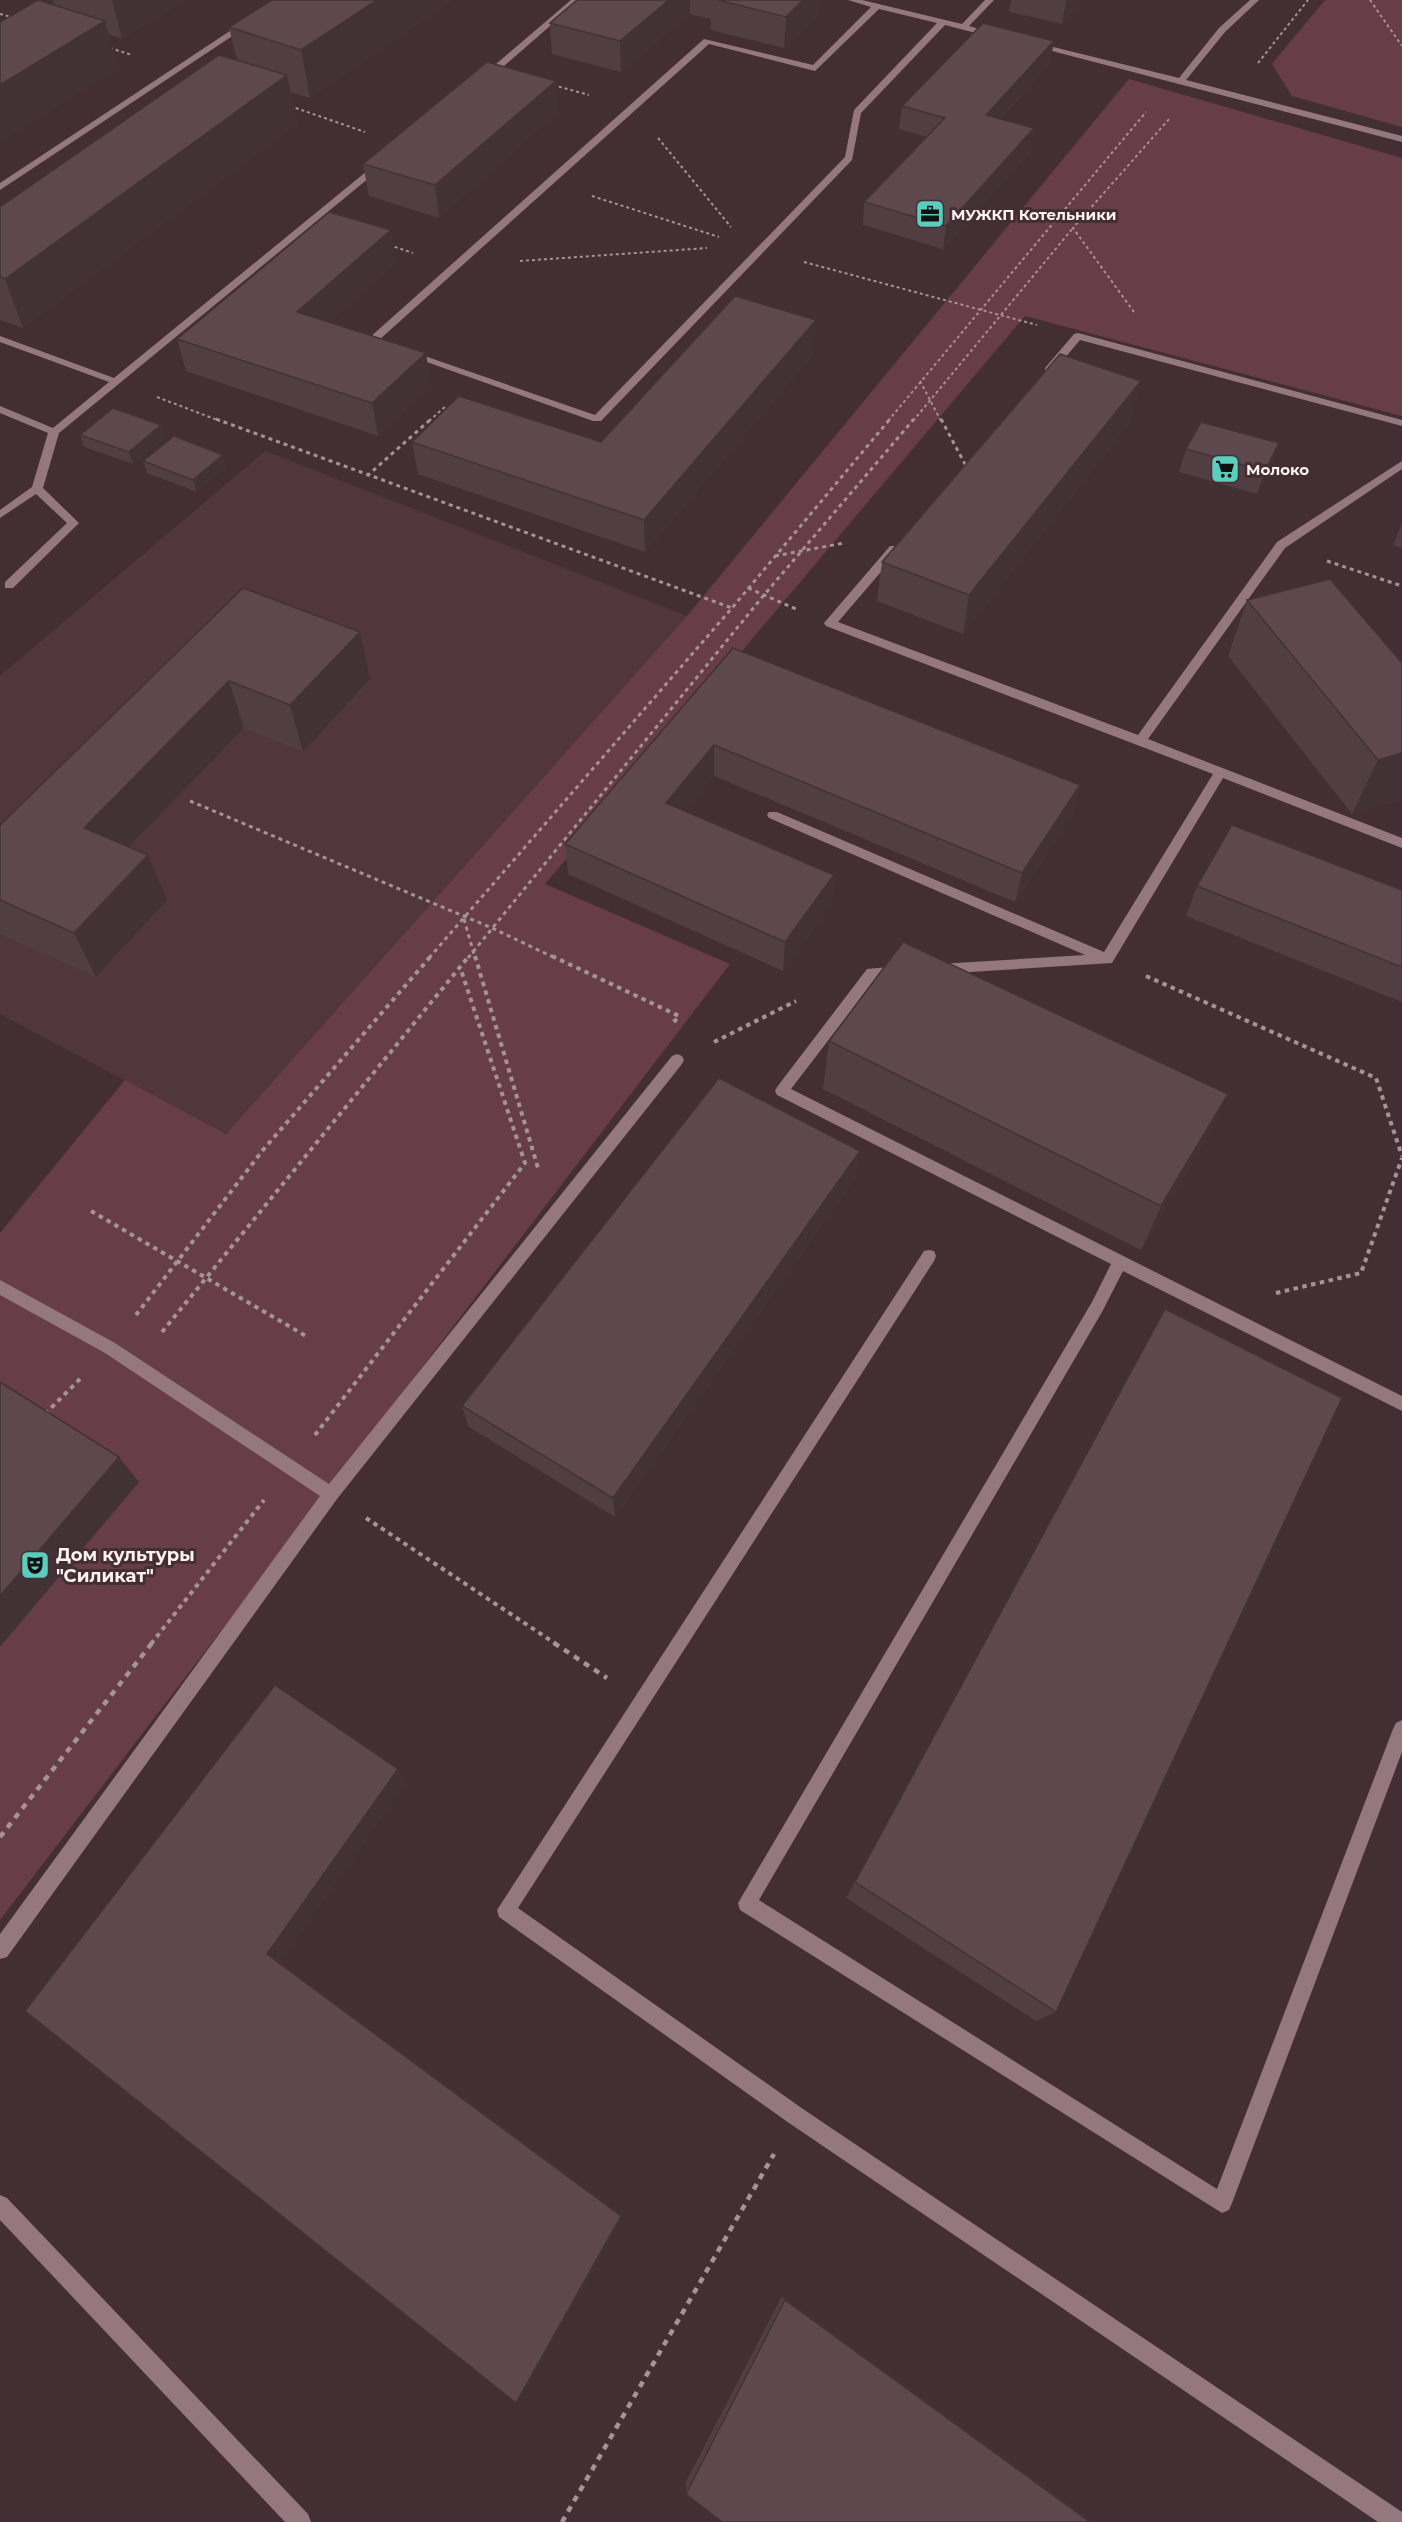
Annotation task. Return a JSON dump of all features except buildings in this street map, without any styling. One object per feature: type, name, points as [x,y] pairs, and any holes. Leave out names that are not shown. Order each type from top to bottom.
[{"type":"street","points":[[480,82],[576,0]]},
{"type":"street","points":[[852,0],[1007,38]]},
{"type":"street","points":[[964,27],[990,0]]},
{"type":"street","points":[[1180,82],[1222,30],[1256,0]]},
{"type":"street","points":[[393,349],[372,341],[707,41],[815,68],[878,6]]},
{"type":"street","points":[[0,187],[255,19]]},
{"type":"street","points":[[404,352],[597,419],[849,158],[857,112],[943,22]]},
{"type":"street","points":[[1026,44],[1234,94],[1402,139]]},
{"type":"street","points":[[0,515],[37,489],[54,432],[314,221],[403,144]]},
{"type":"street","points":[[1041,379],[1078,336],[1402,423]]},
{"type":"street","points":[[0,339],[117,382]]},
{"type":"street","points":[[0,409],[54,432]]},
{"type":"street","points":[[1140,741],[1281,545],[1402,464]]},
{"type":"street","points":[[9,585],[74,524],[37,489]]},
{"type":"street","points":[[902,540],[830,623],[1402,843]]},
{"type":"street","points":[[1107,959],[1220,772]]},
{"type":"street","points":[[773,815],[1107,959]]},
{"type":"street","points":[[1107,959],[872,973],[782,1090],[1402,1404]]},
{"type":"street","points":[[0,1950],[331,1494],[677,1060]]},
{"type":"street","points":[[929,1256],[506,1910],[796,2116],[1397,2522]]},
{"type":"street","points":[[1120,1262],[1097,1307],[747,1902],[1222,2203],[1402,1729]]},
{"type":"street","points":[[0,1287],[110,1348],[331,1494]]},
{"type":"street","points":[[0,2205],[300,2522]]},
{"type":"path","points":[[1234,94],[1308,0]]},
{"type":"path","points":[[1370,0],[1402,45]]},
{"type":"path","points":[[0,14],[18,20]]},
{"type":"path","points":[[103,46],[178,69]]},
{"type":"path","points":[[497,68],[633,107],[731,227]]},
{"type":"path","points":[[291,107],[403,144]]},
{"type":"path","points":[[40,1419],[110,1348],[263,1150],[732,608],[1147,111]]},
{"type":"path","points":[[135,1365],[764,595],[1003,315],[1073,228],[1174,113]]},
{"type":"path","points":[[548,182],[724,238]]},
{"type":"path","points":[[1073,228],[1136,315]]},
{"type":"path","points":[[388,245],[455,266],[711,248]]},
{"type":"path","points":[[760,250],[1078,336]]},
{"type":"path","points":[[367,476],[478,378]]},
{"type":"path","points":[[920,381],[966,466]]},
{"type":"path","points":[[117,382],[367,476],[732,608]]},
{"type":"path","points":[[774,556],[850,542]]},
{"type":"path","points":[[1281,545],[1402,586]]},
{"type":"path","points":[[748,588],[830,623]]},
{"type":"path","points":[[190,801],[464,918]]},
{"type":"path","points":[[464,918],[540,1175]]},
{"type":"path","points":[[1107,959],[1376,1077],[1402,1157],[1361,1273],[1212,1309]]},
{"type":"path","points":[[0,1837],[525,1163],[460,967]]},
{"type":"path","points":[[91,1211],[306,1336]]},
{"type":"path","points":[[331,1494],[642,1701]]},
{"type":"path","points":[[562,2522],[796,2116]]},
{"type":"shaded area","points":[[1325,0],[1402,0],[1402,127],[1292,96],[1272,64]]},
{"type":"shaded area","points":[[1129,79],[1402,158],[1402,416],[1025,316],[545,884],[730,964],[0,1920],[0,1233],[125,1080],[226,1134],[687,616]]},
{"type":"shaded area","points":[[265,451],[687,616],[226,1134],[0,1014],[0,676]]},
{"type":"place","name":"МУЖКП Котельники","points":[[930,214]]},
{"type":"place","name":"Молоко","points":[[1225,469]]},
{"type":"place","name":"Дом культуры \"Силикат\"","points":[[35,1565]]}]
